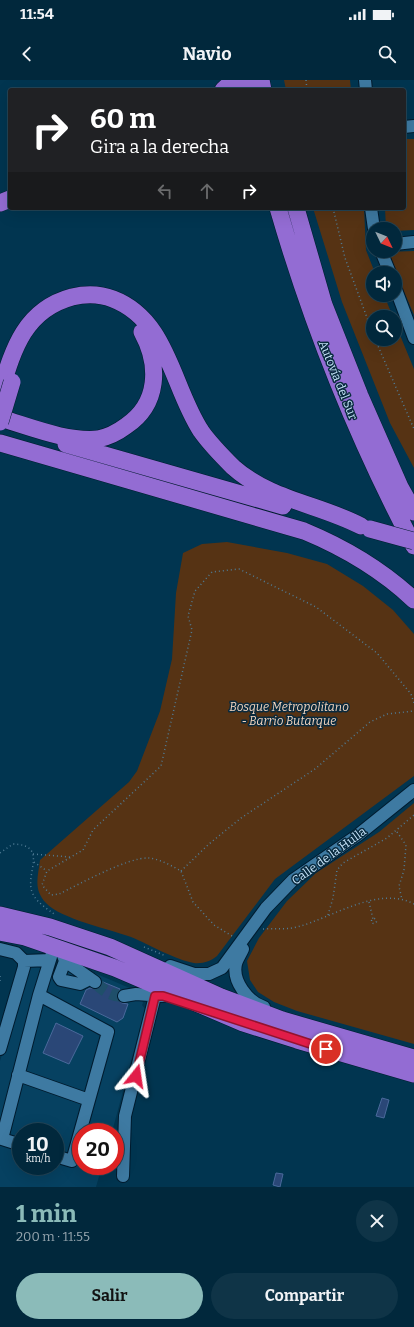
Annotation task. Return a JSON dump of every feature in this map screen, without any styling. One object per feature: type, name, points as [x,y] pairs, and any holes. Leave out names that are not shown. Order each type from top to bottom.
[{"type":"highway","points":[[225,88],[234,80]]},
{"type":"highway","name":"Autovía del Sur","points":[[279,210],[312,318],[360,436],[387,494],[414,546]]},
{"type":"highway","name":"Autovía del Sur","points":[[297,210],[324,305],[360,396],[400,487],[414,512]]},
{"type":"highway","points":[[0,422],[5,386],[20,337],[37,315],[48,306],[62,300],[94,295],[124,303],[137,312],[149,324],[162,345],[188,407],[201,431],[214,448],[233,467],[248,479],[268,491],[340,515],[366,527]]},
{"type":"highway","points":[[0,418],[59,435],[84,439],[99,439],[118,432],[136,420],[148,403],[154,387],[154,359],[150,346],[142,330],[130,318],[116,310],[101,305],[82,304],[64,308],[48,317],[34,330],[5,386]]},
{"type":"highway","points":[[0,426],[269,502],[414,541]]},
{"type":"highway","points":[[0,443],[304,531],[335,544],[355,555],[390,579],[414,600]]},
{"type":"highway","points":[[0,455],[90,470]]},
{"type":"highway","points":[[0,915],[50,927],[110,947],[222,997],[282,1020],[414,1058]]},
{"type":"highway","points":[[0,932],[25,937],[58,954],[122,970],[243,1023],[414,1074]]},
{"type":"street","points":[[372,210],[373,222]]},
{"type":"street","points":[[402,243],[414,242]]},
{"type":"street","points":[[400,302],[414,338]]},
{"type":"street","name":"Calle de la Hulla","points":[[251,930],[266,908],[293,880],[358,835],[414,790]]},
{"type":"street","points":[[110,947],[194,974],[209,974],[222,968],[251,930]]},
{"type":"street","points":[[251,930],[236,965],[239,983],[244,993],[257,1005],[360,1043]]},
{"type":"street","points":[[0,949],[16,953],[24,961],[24,967],[0,1049]]},
{"type":"street","points":[[24,961],[58,954],[93,981],[80,984],[61,980],[59,976],[58,954]]},
{"type":"street","points":[[12,1142],[2,1139],[39,995],[58,954]]},
{"type":"street","points":[[124,996],[136,994],[163,996],[243,1023]]},
{"type":"street","points":[[39,995],[108,1032],[72,1161],[64,1159]]},
{"type":"street","points":[[123,1176],[125,1116],[155,996]]},
{"type":"street","points":[[18,1075],[89,1100]]},
{"type":"path","points":[[333,210],[345,258],[366,315]]},
{"type":"path","points":[[378,346],[414,429]]},
{"type":"path","points":[[242,942],[214,925],[193,902],[181,871],[168,864],[149,858],[120,865],[59,894],[51,895],[42,885],[47,871],[83,850],[93,830],[161,766],[192,630],[188,616],[195,590],[212,572],[239,569],[316,607],[377,652],[411,694],[414,703]]},
{"type":"path","points":[[181,871],[209,844],[241,818],[315,769],[370,722],[387,714],[414,711]]},
{"type":"path","points":[[328,915],[333,898],[337,870],[343,863],[368,850],[396,831],[414,815]]},
{"type":"path","points":[[396,831],[406,845],[404,870],[399,886],[402,900]]},
{"type":"path","points":[[0,853],[8,846],[21,844],[26,846],[33,854],[34,862],[31,877],[32,892],[43,906],[56,916]]},
{"type":"path","points":[[33,854],[70,857]]},
{"type":"path","points":[[34,862],[47,871]]},
{"type":"path","points":[[251,930],[283,930],[298,927],[328,915],[388,897],[414,904]]},
{"type":"path","points":[[369,902],[373,919]]},
{"type":"path","points":[[144,947],[171,959]]},
{"type":"path","points":[[0,976],[0,982]]},
{"type":"shaded area","points":[[57,962],[82,979],[92,972],[132,989],[141,997],[143,1003],[142,1005],[145,1009],[114,1123],[72,1123],[72,1175],[99,1175],[96,1187],[0,1187],[0,1061],[31,965],[54,972]]},
{"type":"green space","points":[[284,80],[350,80],[351,88],[286,88]]},
{"type":"green space","points":[[406,139],[414,139],[414,230],[402,231],[402,222],[386,222],[385,210],[406,210]]},
{"type":"green space","points":[[314,210],[364,210],[366,258],[369,258],[372,266],[366,266],[366,302],[387,302],[390,310],[366,310],[366,346],[402,346],[402,340],[414,369],[414,468],[390,423],[342,302]]},
{"type":"green space","points":[[402,251],[414,251],[414,315],[402,287],[402,266],[393,266],[390,258],[402,258]]},
{"type":"green space","name":"Bosque Metropolitano - Barrio Butarque","points":[[227,542],[287,553],[327,564],[363,586],[393,610],[414,634],[414,776],[275,879],[217,956],[207,962],[194,963],[171,956],[131,937],[74,919],[53,909],[42,898],[39,893],[37,883],[40,860],[129,782],[137,771],[160,711],[172,659],[176,593],[183,553],[202,544]]},
{"type":"green space","points":[[414,803],[414,1044],[297,1011],[274,1002],[258,992],[250,980],[247,961],[259,938],[287,901],[316,873],[379,832]]},
{"type":"building","points":[[103,982],[120,989],[117,994],[118,1000],[122,1003],[128,1004],[123,1018],[117,1022],[80,1004],[86,990],[90,988],[98,989]]},
{"type":"building","points":[[56,1023],[83,1036],[69,1064],[43,1053]]},
{"type":"building","points":[[382,1098],[389,1100],[384,1118],[376,1116]]},
{"type":"building","points":[[276,1173],[283,1174],[280,1187],[273,1185]]},
{"type":"tunnel","points":[[96,983],[109,993],[116,996],[124,996]]},
{"type":"route","points":[[136,1076],[155,996],[163,996],[326,1049]]}]
